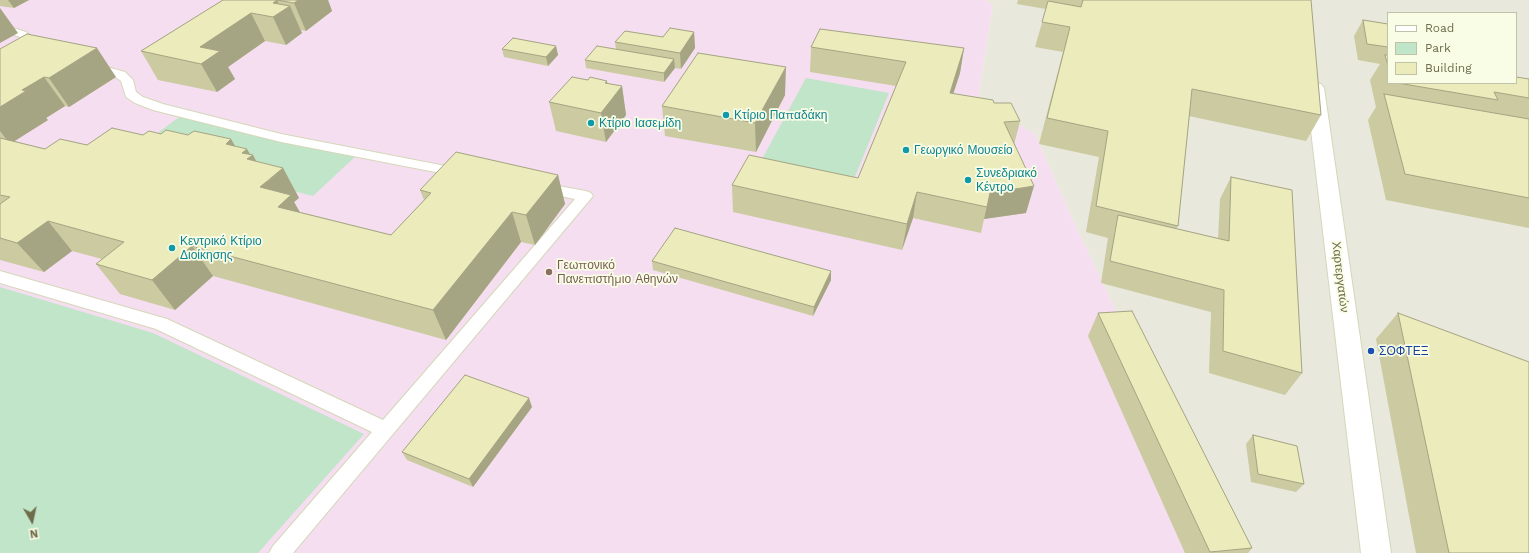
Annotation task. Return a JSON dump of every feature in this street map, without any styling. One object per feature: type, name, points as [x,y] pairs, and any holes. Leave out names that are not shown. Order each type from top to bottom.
[{"type":"street","name":"Χαρτεργατών","points":[[1313,71],[1376,553]]},
{"type":"lane","points":[[0,27],[22,34],[48,51],[32,56]]},
{"type":"lane","points":[[80,63],[121,75],[126,80],[130,94],[139,100],[158,107],[281,138],[477,176]]},
{"type":"lane","points":[[280,553],[586,196],[524,184]]},
{"type":"lane","points":[[0,277],[160,324],[386,430]]},
{"type":"shaded area","name":"Γεωπονικό Πανεπιστήμιο Αθηνών","points":[[0,0],[985,0],[993,5],[976,111],[1014,122],[1035,134],[1072,218],[1124,327],[1237,553],[0,553]]},
{"type":"shaded area","points":[[985,0],[1529,0],[1529,553],[1237,553],[1124,327],[1072,218],[1035,134],[976,111],[993,5]]},
{"type":"green space","points":[[806,78],[889,93],[848,194],[754,174]]},
{"type":"green space","points":[[182,115],[357,155],[313,196],[277,187],[284,179],[132,152]]},
{"type":"green space","points":[[0,287],[153,333],[364,434],[258,553],[0,553]]},
{"type":"building","points":[[223,0],[277,0],[273,3],[290,6],[273,17],[251,13],[200,47],[220,51],[201,64],[141,51]]},
{"type":"building","points":[[277,0],[298,0],[294,3]]},
{"type":"building","points":[[1083,0],[1311,0],[1321,115],[1192,89],[1178,226],[1096,206],[1108,131],[1047,118],[1070,27],[1042,22],[1048,1],[1081,7]]},
{"type":"building","points":[[1363,20],[1387,24],[1387,47],[1367,44]]},
{"type":"building","points":[[670,28],[694,32],[680,53],[615,42],[625,31],[663,37]]},
{"type":"building","points":[[820,29],[964,48],[950,93],[993,100],[994,103],[1011,103],[1020,121],[1004,122],[1034,186],[990,193],[987,207],[917,192],[907,224],[732,185],[749,155],[858,178],[906,62],[811,47]]},
{"type":"building","points":[[27,34],[97,48],[49,78],[44,77],[22,90],[26,91],[0,107],[0,49]]},
{"type":"building","points":[[513,38],[556,46],[546,57],[502,49]]},
{"type":"building","points":[[597,46],[674,59],[664,73],[585,60]]},
{"type":"building","points":[[698,53],[786,67],[755,123],[662,106]]},
{"type":"building","points":[[572,77],[588,80],[590,77],[607,81],[605,83],[622,86],[601,113],[549,102]]},
{"type":"building","points":[[1517,77],[1529,79],[1529,98],[1494,92],[1498,100],[1404,84],[1517,84]]},
{"type":"building","points":[[1384,94],[1529,119],[1529,198],[1405,174]]},
{"type":"building","name":"Κεντρικό Κτίριο Διοίκησης","points":[[112,128],[143,135],[149,131],[161,134],[166,130],[188,135],[194,131],[231,139],[226,144],[247,149],[242,153],[253,155],[247,159],[283,168],[260,187],[291,195],[278,207],[391,235],[431,193],[420,190],[456,152],[558,175],[526,215],[512,212],[433,310],[192,246],[152,280],[96,264],[124,242],[48,221],[17,243],[0,238],[0,204],[10,197],[0,195],[0,138],[45,149],[60,139],[87,145]]},
{"type":"building","points":[[1231,177],[1292,190],[1302,373],[1223,351],[1224,290],[1110,261],[1118,215],[1229,241]]},
{"type":"building","points":[[675,228],[831,271],[814,307],[652,261]]},
{"type":"building","points":[[1132,311],[1252,548],[1210,552],[1098,313]]},
{"type":"building","points":[[1398,313],[1529,362],[1529,553],[1449,553]]},
{"type":"building","points":[[465,375],[529,398],[469,479],[402,452]]},
{"type":"building","points":[[1253,435],[1297,446],[1304,484],[1258,474]]},
{"type":"place","name":"Κτίριο Παπαδάκη","points":[[726,115]]},
{"type":"place","name":"Κτίριο Ιασεμίδη","points":[[591,123]]},
{"type":"place","name":"Γεωργικό Μουσείο","points":[[906,150]]},
{"type":"place","name":"Συνεδριακό Κέντρο","points":[[968,180]]},
{"type":"place","name":"Κεντρικό Κτίριο Διοίκησης","points":[[172,248]]},
{"type":"place","name":"Γεωπονικό Πανεπιστήμιο Αθηνών","points":[[549,272]]},
{"type":"place","name":"ΣΟΦΤΕΞ","points":[[1371,351]]}]
